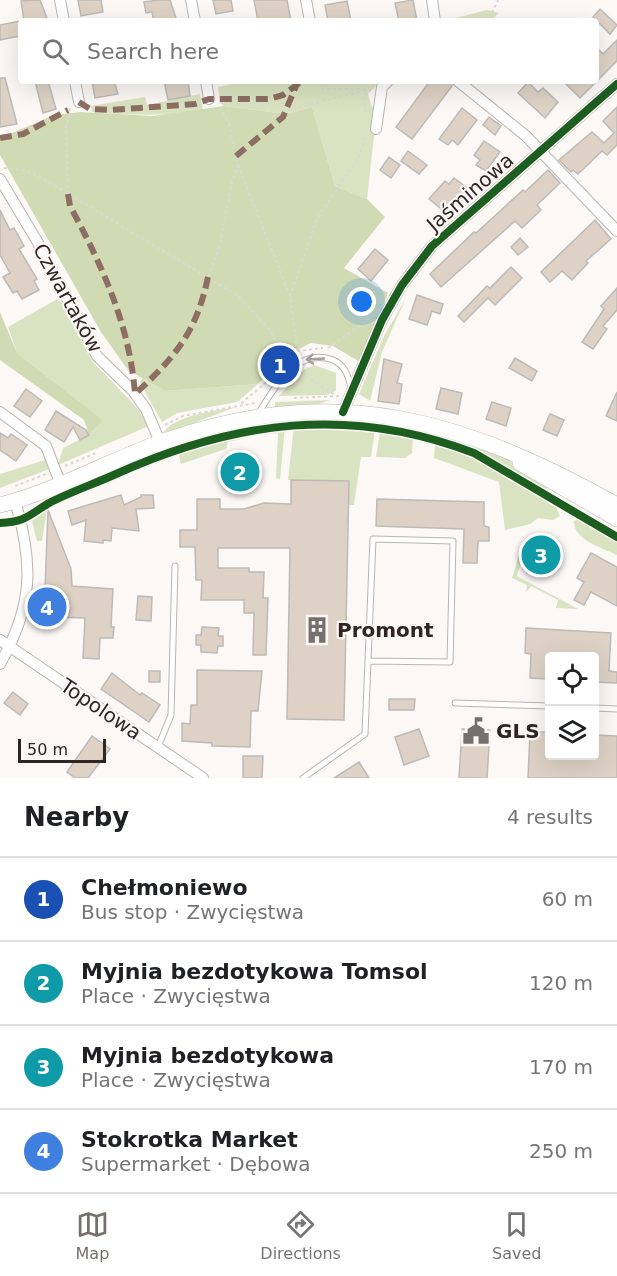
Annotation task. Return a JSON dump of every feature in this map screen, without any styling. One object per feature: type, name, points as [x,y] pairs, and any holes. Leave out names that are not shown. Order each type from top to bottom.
[{"type":"main road","points":[[8,503],[61,485],[160,442],[222,422],[296,412],[343,412],[417,421],[501,449],[581,492],[617,505]]},
{"type":"main road","points":[[581,492],[617,519]]},
{"type":"street","points":[[60,0],[63,18]]},
{"type":"street","points":[[191,0],[194,18]]},
{"type":"street","points":[[306,0],[309,18]]},
{"type":"street","points":[[432,0],[435,18]]},
{"type":"street","points":[[76,84],[79,102]]},
{"type":"street","points":[[206,84],[209,99]]},
{"type":"street","points":[[462,84],[542,151],[617,231]]},
{"type":"street","name":"Jaśminowa","points":[[343,412],[382,320],[402,285],[432,246],[617,84]]},
{"type":"street","points":[[373,127],[380,86]]},
{"type":"street","name":"Czwartaków","points":[[0,179],[37,241],[97,356],[133,391],[151,419],[160,442]]},
{"type":"street","points":[[0,412],[46,446],[61,485]]},
{"type":"street","points":[[0,664],[19,624],[29,577],[29,557],[8,503]]},
{"type":"street","name":"Topolowa","points":[[0,640],[203,778]]},
{"type":"lane","points":[[257,416],[292,368],[309,357],[332,359],[343,366],[352,393]]},
{"type":"lane","points":[[303,778],[365,734],[373,539],[453,542],[450,662],[368,661]]},
{"type":"lane","points":[[158,747],[171,715],[175,566]]},
{"type":"lane","points":[[455,703],[545,706]]},
{"type":"lane","points":[[599,708],[617,709]]},
{"type":"path","points":[[492,13],[498,0]]},
{"type":"path","points":[[322,84],[323,89],[380,86]]},
{"type":"path","points":[[286,110],[380,86]]},
{"type":"path","points":[[368,117],[363,98],[380,86]]},
{"type":"path","points":[[209,99],[223,111],[229,123],[238,165],[290,296],[297,351],[261,387],[238,405]]},
{"type":"path","points":[[68,194],[68,110],[79,102]]},
{"type":"path","points":[[290,296],[317,219],[359,156],[373,127]]},
{"type":"path","points":[[208,277],[219,248],[232,182],[238,165]]},
{"type":"path","points":[[0,168],[23,170],[37,175],[238,296],[269,329],[292,368],[336,396]]},
{"type":"path","points":[[328,348],[372,317]]},
{"type":"green space","points":[[487,10],[499,13],[494,18],[456,18]]},
{"type":"green space","points":[[234,84],[378,84],[368,94],[372,107],[384,112],[381,131],[374,136],[367,199],[335,186],[312,107],[286,114],[224,106],[220,103],[218,87]]},
{"type":"green space","points":[[200,94],[203,110],[175,114],[92,112],[91,106],[145,97],[147,105]]},
{"type":"green space","points":[[224,106],[286,114],[312,107],[335,186],[367,199],[385,217],[344,268],[388,293],[360,362],[333,346],[311,343],[285,356],[258,384],[165,391],[128,370],[101,332],[0,155],[0,141],[3,137],[54,115],[81,112],[153,116]]},
{"type":"green space","points":[[59,298],[93,362],[141,412],[149,426],[58,465],[63,448],[89,435],[103,420],[17,353],[8,327]]},
{"type":"green space","points":[[406,298],[382,352],[370,401],[359,394],[384,336]]},
{"type":"green space","points":[[0,312],[17,353],[103,420],[89,435],[84,420],[0,360]]},
{"type":"green space","points":[[314,365],[336,373],[336,391],[327,395],[279,396],[303,370]]},
{"type":"green space","points":[[142,378],[165,391],[258,384],[237,402],[177,413],[162,422],[140,383]]},
{"type":"green space","points":[[330,400],[319,404],[275,407],[275,402]]},
{"type":"green space","points":[[236,407],[162,435],[167,428],[184,418]]},
{"type":"green space","points":[[301,418],[377,421],[376,425],[295,421]]},
{"type":"green space","points":[[294,426],[375,430],[371,457],[361,457],[354,505],[349,505],[349,481],[288,480]]},
{"type":"green space","points":[[285,427],[280,479],[276,478],[278,433],[266,434],[266,429]]},
{"type":"green space","points":[[380,432],[413,437],[412,453],[405,458],[376,457]]},
{"type":"green space","points":[[250,433],[250,437],[228,442],[226,449],[181,464],[178,452],[214,440]]},
{"type":"green space","points":[[444,435],[498,454],[549,485],[545,491],[476,450],[438,438]]},
{"type":"green space","points":[[435,442],[470,455],[556,507],[560,516],[553,520],[538,518],[530,524],[505,530],[499,482],[434,458]]},
{"type":"green space","points":[[45,460],[49,469],[0,488],[0,474]]},
{"type":"green space","points":[[47,509],[42,541],[37,541],[32,521]]},
{"type":"green space","points":[[579,519],[617,541],[617,555],[583,538],[575,528],[574,521]]},
{"type":"green space","points":[[527,540],[517,576],[578,609],[556,608],[558,600],[531,586],[526,593],[527,585],[512,578],[523,541]]},
{"type":"building","points":[[40,0],[47,18],[24,18],[21,1]]},
{"type":"building","points":[[78,0],[101,0],[103,12],[81,16]]},
{"type":"building","points":[[170,0],[176,18],[153,18],[152,12],[146,13],[144,2]]},
{"type":"building","points":[[213,0],[231,0],[233,11],[216,14]]},
{"type":"building","points":[[254,0],[287,0],[290,18],[257,18]]},
{"type":"building","points":[[413,0],[416,18],[398,18],[395,3]]},
{"type":"building","points":[[347,1],[350,18],[327,18],[325,5]]},
{"type":"building","points":[[600,9],[617,25],[610,34],[599,23],[599,18],[593,17]]},
{"type":"building","points":[[18,22],[18,37],[0,40],[0,25]]},
{"type":"building","points":[[617,40],[617,61],[599,79],[599,50],[603,54]]},
{"type":"building","points":[[0,78],[5,78],[17,124],[0,127]]},
{"type":"building","points":[[36,84],[49,84],[56,109],[43,113]]},
{"type":"building","points":[[93,84],[115,84],[118,94],[95,98]]},
{"type":"building","points":[[165,84],[188,84],[190,96],[168,100]]},
{"type":"building","points":[[428,84],[452,84],[412,139],[396,127]]},
{"type":"building","points":[[526,84],[530,84],[538,92],[543,88],[558,102],[545,118],[518,93]]},
{"type":"building","points":[[566,84],[594,84],[580,98]]},
{"type":"building","points":[[617,107],[617,145],[607,155],[602,151],[578,174],[573,170],[571,172],[559,160],[592,132],[604,143],[614,133],[603,121]]},
{"type":"building","points":[[462,108],[477,120],[458,145],[452,140],[448,145],[439,139]]},
{"type":"building","points":[[489,117],[501,126],[495,135],[483,125]]},
{"type":"building","points":[[484,141],[500,152],[486,171],[476,165],[480,160],[474,155]]},
{"type":"building","points":[[408,151],[427,165],[419,174],[401,161]]},
{"type":"building","points":[[389,157],[400,165],[391,178],[380,170]]},
{"type":"building","points":[[548,170],[560,183],[537,205],[541,210],[522,228],[515,221],[441,287],[430,274],[474,232],[476,233],[523,190],[525,192]]},
{"type":"building","points":[[454,178],[470,190],[458,205],[454,202],[445,212],[429,199],[445,181],[449,184]]},
{"type":"building","points":[[0,210],[10,230],[14,228],[24,246],[19,249],[37,279],[34,281],[39,290],[22,299],[17,291],[13,293],[3,277],[10,273],[0,255]]},
{"type":"building","points":[[595,220],[611,239],[586,261],[588,263],[572,280],[562,271],[550,282],[541,272]]},
{"type":"building","points":[[520,238],[528,247],[518,255],[511,247]]},
{"type":"building","points":[[375,249],[388,260],[371,281],[358,269]]},
{"type":"building","points":[[511,267],[522,278],[495,305],[488,298],[464,322],[458,316],[487,286],[490,288]]},
{"type":"building","points":[[617,288],[617,310],[603,326],[607,329],[593,349],[582,342],[604,309],[601,306]]},
{"type":"building","points":[[417,295],[443,304],[440,314],[432,311],[427,325],[409,319]]},
{"type":"building","points":[[515,358],[537,371],[532,381],[509,368]]},
{"type":"building","points":[[384,359],[402,364],[397,383],[402,384],[399,404],[378,401]]},
{"type":"building","points":[[441,388],[462,393],[458,414],[436,409]]},
{"type":"building","points":[[26,389],[42,401],[30,417],[14,406]]},
{"type":"building","points":[[617,392],[617,421],[606,416]]},
{"type":"building","points":[[492,402],[511,408],[506,426],[486,419]]},
{"type":"building","points":[[56,411],[86,430],[89,435],[80,440],[73,427],[64,442],[45,430]]},
{"type":"building","points":[[550,414],[564,420],[557,436],[543,430]]},
{"type":"building","points":[[0,433],[8,438],[11,434],[27,445],[16,461],[0,450]]},
{"type":"building","points":[[253,461],[253,482],[227,482],[226,462]]},
{"type":"building","name":"Promont","points":[[291,480],[349,481],[344,720],[287,719],[290,548],[218,548],[218,568],[249,568],[249,572],[264,572],[263,598],[268,598],[266,655],[253,655],[254,613],[244,613],[244,600],[201,600],[202,580],[196,580],[195,547],[180,547],[180,530],[197,530],[197,499],[220,499],[220,509],[244,509],[264,503],[291,504]]},
{"type":"building","points":[[121,495],[124,505],[141,495],[153,495],[154,508],[136,509],[139,531],[112,528],[111,541],[103,540],[103,543],[84,541],[86,520],[72,525],[68,511]]},
{"type":"building","points":[[377,499],[484,502],[484,526],[489,527],[489,541],[478,541],[477,563],[463,563],[464,529],[376,526]]},
{"type":"building","points":[[48,510],[71,569],[72,586],[113,589],[111,627],[114,627],[113,638],[100,638],[99,659],[83,658],[85,618],[54,617],[40,610],[45,589]]},
{"type":"building","points":[[535,545],[552,554],[547,565],[530,556]]},
{"type":"building","points":[[591,553],[617,567],[617,606],[591,592],[584,605],[574,600],[584,582],[577,578]]},
{"type":"building","points":[[138,596],[152,597],[151,621],[136,620]]},
{"type":"building","points":[[202,627],[219,628],[218,636],[223,636],[223,646],[218,646],[217,653],[201,652],[201,645],[196,645],[196,635],[201,635]]},
{"type":"building","points":[[526,628],[611,633],[609,671],[617,672],[617,683],[599,682],[599,652],[545,652],[545,679],[530,678],[531,654],[525,653]]},
{"type":"building","points":[[197,670],[262,671],[258,711],[251,711],[250,747],[212,746],[212,743],[182,741],[182,723],[190,724],[191,705],[197,705]]},
{"type":"building","points":[[149,671],[160,671],[160,682],[149,682]]},
{"type":"building","points":[[112,673],[140,695],[142,693],[160,705],[149,722],[101,689]]},
{"type":"building","points":[[13,692],[28,704],[20,715],[4,703]]},
{"type":"building","points":[[389,699],[415,699],[414,710],[389,710]]},
{"type":"building","points":[[419,729],[429,756],[404,765],[395,737]]},
{"type":"building","points":[[462,729],[490,730],[487,778],[459,778]]},
{"type":"building","points":[[530,732],[545,732],[545,760],[599,760],[599,735],[617,736],[617,778],[528,778]]},
{"type":"building","points":[[92,736],[110,749],[88,778],[75,778],[67,772]]},
{"type":"building","points":[[243,756],[263,756],[262,778],[243,778]]},
{"type":"building","points":[[359,762],[369,778],[334,778]]},
{"type":"marked path","points":[[79,102],[90,109],[110,110],[195,104],[209,99],[269,99],[283,95],[298,84]]},
{"type":"marked path","points":[[236,156],[283,117],[296,86]]},
{"type":"marked path","points":[[0,138],[23,134],[68,110]]},
{"type":"marked path","points":[[68,194],[70,206],[103,273],[121,320],[135,394],[162,368],[182,342],[197,314],[208,277]]},
{"type":"cycle path","points":[[343,412],[382,320],[402,285],[432,246],[617,84]]},
{"type":"cycle path","points":[[0,523],[22,519],[74,492],[160,456],[204,442],[248,431],[293,426],[337,425],[382,429],[428,438],[474,453],[617,537]]},
{"type":"place","name":"Chełmoniewo","points":[[280,365]]},
{"type":"place","name":"Myjnia bezdotykowa Tomsol","points":[[240,472]]},
{"type":"place","name":"Myjnia bezdotykowa","points":[[541,555]]},
{"type":"place","name":"Stokrotka Market","points":[[47,607]]},
{"type":"place","name":"Promont","points":[[317,630]]},
{"type":"place","name":"GLS","points":[[476,731]]}]
